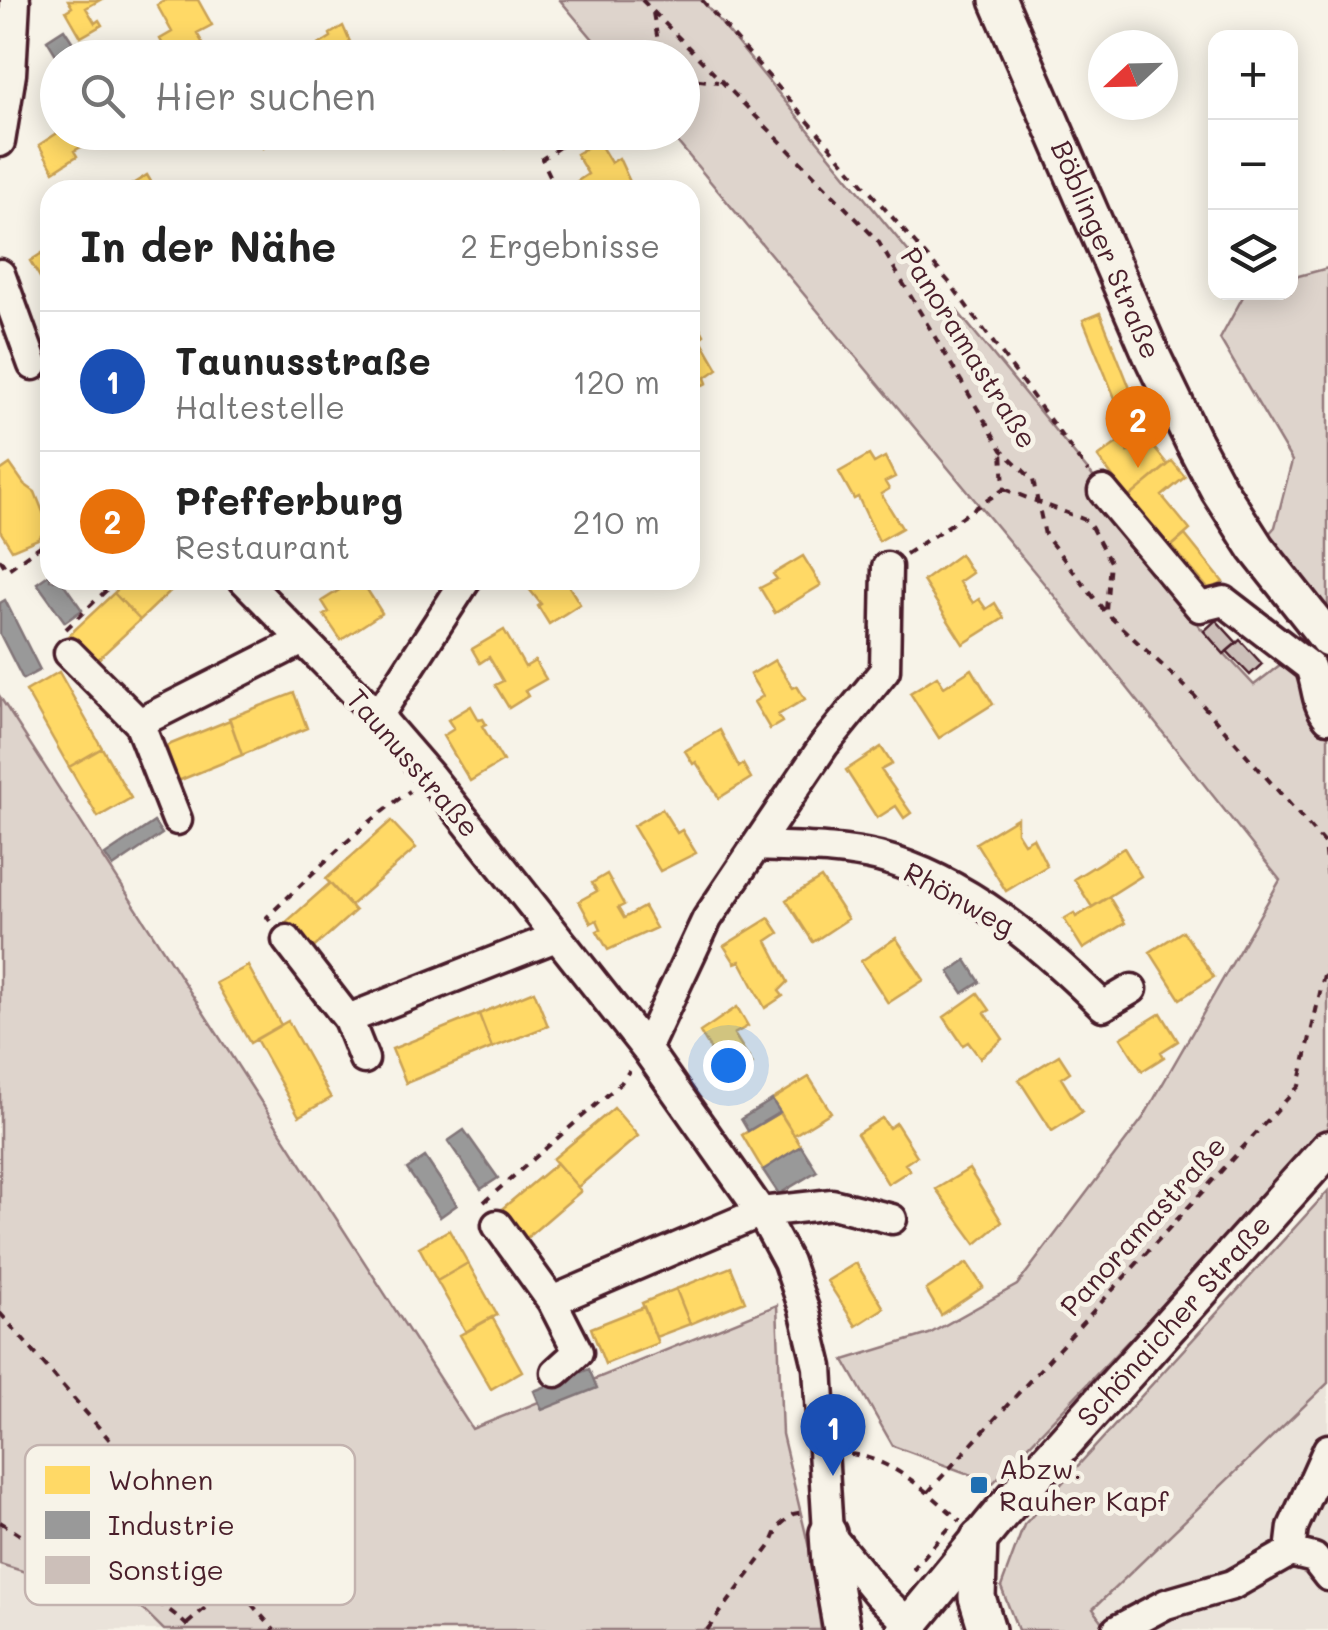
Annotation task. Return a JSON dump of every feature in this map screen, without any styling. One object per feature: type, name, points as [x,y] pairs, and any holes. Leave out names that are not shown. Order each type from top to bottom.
[{"type":"main road","name":"Böblinger Straße","points":[[998,0],[1152,356],[1204,434],[1219,490],[1256,548],[1328,639]]},
{"type":"main road","name":"Schönaicher Straße","points":[[910,1628],[968,1528],[1328,1149]]},
{"type":"main road","points":[[827,1520],[842,1630]]},
{"type":"main road","points":[[968,1528],[987,1630]]},
{"type":"street","points":[[0,142],[11,74],[15,0]]},
{"type":"street","points":[[0,274],[40,368]]},
{"type":"street","points":[[0,333],[40,371]]},
{"type":"street","points":[[1103,491],[1200,606],[1224,601],[1310,667],[1317,684],[1317,704],[1328,718]]},
{"type":"street","points":[[646,1049],[707,920],[824,746],[885,670],[887,567]]},
{"type":"street","name":"Taunusstraße","points":[[254,590],[378,716],[430,776],[646,1049],[761,1212],[788,1262],[818,1367],[827,1520]]},
{"type":"street","points":[[378,716],[460,590]]},
{"type":"street","points":[[139,722],[302,640]]},
{"type":"street","points":[[69,653],[139,722],[177,820]]},
{"type":"street","name":"Rhönweg","points":[[756,846],[878,857],[922,872],[986,908],[1049,952],[1103,1006],[1132,989]]},
{"type":"street","points":[[348,1019],[556,937]]},
{"type":"street","points":[[287,940],[348,1019],[364,1059]]},
{"type":"street","points":[[552,1302],[761,1212],[832,1204],[892,1220]]},
{"type":"street","points":[[497,1225],[552,1302],[578,1352],[556,1372]]},
{"type":"street","points":[[1290,1552],[1293,1528],[1328,1449]]},
{"type":"street","points":[[827,1520],[878,1594],[910,1628]]},
{"type":"street","points":[[1117,1630],[1166,1604],[1232,1585],[1290,1552],[1314,1558],[1328,1576]]},
{"type":"path","name":"Panoramastraße","points":[[642,0],[680,40]]},
{"type":"path","points":[[702,0],[949,282],[1103,491]]},
{"type":"path","points":[[653,12],[657,40]]},
{"type":"path","name":"Panoramastraße","points":[[700,61],[878,241],[1002,450],[1033,480],[1045,534],[1106,613],[1191,692],[1324,844],[1328,881]]},
{"type":"path","points":[[700,80],[720,82]]},
{"type":"path","points":[[551,180],[542,160],[556,150]]},
{"type":"path","points":[[1002,450],[1004,489]]},
{"type":"path","points":[[1004,489],[1088,521],[1110,562],[1106,613]]},
{"type":"path","points":[[887,567],[1004,489]]},
{"type":"path","points":[[0,560],[7,570],[40,546]]},
{"type":"path","points":[[79,618],[107,590]]},
{"type":"path","points":[[287,940],[267,918],[386,808],[430,776]]},
{"type":"path","name":"Panoramastraße","points":[[928,1492],[1299,1086],[1328,957]]},
{"type":"path","points":[[501,1186],[620,1082]]},
{"type":"path","points":[[0,1313],[113,1445]]},
{"type":"path","points":[[821,1451],[872,1456],[928,1492],[968,1528]]},
{"type":"path","points":[[707,1630],[771,1545],[779,1526],[793,1514],[827,1520]]},
{"type":"path","points":[[0,1522],[25,1538]]},
{"type":"path","points":[[157,1605],[188,1627],[211,1605]]},
{"type":"path","points":[[251,1605],[274,1630]]},
{"type":"shaded area","points":[[560,0],[702,0],[1200,607],[1198,625],[1254,685],[1285,661],[1303,678],[1316,725],[1328,730],[1328,1131],[993,1483],[893,1446],[844,1360],[929,1334],[1017,1285],[1143,1118],[1280,880],[1052,593],[684,150],[700,150],[700,40],[594,40]]},
{"type":"shaded area","points":[[1328,268],[1328,639],[1256,548],[1275,527],[1292,461],[1220,339],[1241,300],[1298,300],[1298,276]]},
{"type":"shaded area","points":[[0,697],[472,1429],[777,1305],[782,1434],[811,1556],[821,1630],[164,1630],[143,1609],[130,1605],[355,1605],[355,1445],[25,1445],[25,1572],[0,1564]]},
{"type":"shaded area","points":[[1328,1191],[1328,1383],[1093,1609],[1109,1630],[1018,1630],[1001,1587],[1024,1525]]},
{"type":"shaded area","points":[[1328,1383],[1328,1630],[1109,1630],[1093,1609]]},
{"type":"shaded area","points":[[0,1564],[25,1572],[25,1605],[131,1605],[144,1609],[164,1630],[0,1630]]},
{"type":"building: Wohnen","points":[[68,0],[100,0],[86,8],[95,23],[99,20],[102,25],[81,37],[66,11],[72,7]]},
{"type":"building: Wohnen","points":[[166,0],[198,0],[212,25],[197,33],[201,40],[161,40],[172,32],[157,5]]},
{"type":"building: Wohnen","points":[[343,26],[349,40],[326,40]]},
{"type":"building: Wohnen","points":[[42,150],[76,150],[77,156],[54,171]]},
{"type":"building: Wohnen","points":[[603,150],[611,163],[619,158],[629,180],[579,180],[588,174],[576,154]]},
{"type":"building: Wohnen","points":[[40,254],[40,277],[30,261]]},
{"type":"building: Wohnen","points":[[1100,313],[1149,436],[1146,438],[1168,465],[1128,498],[1098,457],[1121,440],[1128,452],[1135,447],[1083,320]]},
{"type":"building: Wohnen","points":[[700,338],[718,369],[705,378],[707,383],[703,385]]},
{"type":"building: Wohnen","points":[[869,455],[874,463],[885,457],[895,477],[885,482],[889,489],[881,494],[902,528],[879,541],[858,497],[854,499],[839,472]]},
{"type":"building: Wohnen","points":[[1172,461],[1185,477],[1162,496],[1190,530],[1167,550],[1126,500]]},
{"type":"building: Wohnen","points":[[10,464],[35,492],[40,504],[40,537],[12,550],[0,531],[0,471]]},
{"type":"building: Wohnen","points":[[1185,535],[1223,582],[1211,592],[1172,546]]},
{"type":"building: Wohnen","points":[[960,554],[972,573],[959,582],[973,603],[979,599],[986,609],[995,603],[1004,618],[963,644],[923,581]]},
{"type":"building: Wohnen","points":[[803,556],[821,585],[775,613],[760,588],[777,579],[773,574]]},
{"type":"building: Wohnen","points":[[117,590],[172,590],[140,620],[114,593]]},
{"type":"building: Wohnen","points":[[339,590],[367,590],[382,613],[341,640],[324,615],[329,612],[322,601]]},
{"type":"building: Wohnen","points":[[530,590],[571,590],[580,604],[549,624],[538,606],[541,604]]},
{"type":"building: Wohnen","points":[[114,593],[140,620],[93,664],[68,636]]},
{"type":"building: Wohnen","points":[[504,630],[525,667],[535,661],[546,679],[525,691],[528,696],[509,708],[495,685],[503,681],[489,657],[480,663],[472,649]]},
{"type":"building: Wohnen","points":[[775,660],[805,699],[778,715],[782,722],[770,729],[754,702],[763,696],[750,675]]},
{"type":"building: Wohnen","points":[[972,669],[993,704],[939,738],[910,693],[937,676],[944,687]]},
{"type":"building: Wohnen","points":[[59,672],[102,748],[69,767],[26,691]]},
{"type":"building: Wohnen","points":[[294,693],[307,728],[242,755],[229,718]]},
{"type":"building: Wohnen","points":[[471,706],[486,724],[482,726],[503,761],[470,781],[443,736],[454,729],[448,720]]},
{"type":"building: Wohnen","points":[[230,720],[242,755],[178,781],[166,746]]},
{"type":"building: Wohnen","points":[[720,730],[739,767],[743,764],[751,778],[719,798],[685,751]]},
{"type":"building: Wohnen","points":[[881,747],[892,764],[881,770],[911,813],[904,818],[896,806],[877,818],[846,770]]},
{"type":"building: Wohnen","points":[[102,748],[131,798],[98,817],[69,767]]},
{"type":"building: Wohnen","points":[[662,809],[696,853],[660,871],[633,826]]},
{"type":"building: Wohnen","points":[[1017,818],[1017,832],[1024,843],[1033,838],[1047,866],[1006,891],[976,843]]},
{"type":"building: Wohnen","points":[[391,821],[416,848],[350,906],[326,879]]},
{"type":"building: Wohnen","points":[[1124,848],[1141,876],[1092,907],[1074,879]]},
{"type":"building: Wohnen","points":[[607,874],[624,905],[618,908],[624,918],[644,907],[656,928],[608,950],[597,931],[601,929],[597,920],[591,923],[579,901],[597,891],[592,883]]},
{"type":"building: Wohnen","points":[[821,878],[848,919],[813,942],[786,900]]},
{"type":"building: Wohnen","points":[[330,883],[355,911],[309,952],[284,924]]},
{"type":"building: Wohnen","points":[[1109,897],[1125,923],[1083,949],[1064,919],[1074,913],[1076,917]]},
{"type":"building: Wohnen","points":[[769,918],[779,933],[767,941],[788,982],[779,991],[783,996],[765,1008],[740,961],[735,963],[724,946]]},
{"type":"building: Wohnen","points":[[1183,931],[1214,977],[1180,999],[1150,952]]},
{"type":"building: Wohnen","points":[[896,938],[924,980],[888,1003],[861,961]]},
{"type":"building: Wohnen","points":[[248,966],[281,1025],[250,1043],[216,983]]},
{"type":"building: Wohnen","points":[[534,991],[548,1026],[492,1048],[479,1014]]},
{"type":"building: Wohnen","points":[[978,993],[990,1010],[985,1013],[1003,1039],[980,1058],[968,1042],[963,1045],[944,1017]]},
{"type":"building: Wohnen","points":[[737,1007],[748,1026],[734,1034],[753,1064],[728,1079],[700,1032]]},
{"type":"building: Wohnen","points":[[1161,1013],[1178,1041],[1161,1052],[1164,1057],[1142,1071],[1121,1038]]},
{"type":"building: Wohnen","points":[[479,1014],[492,1048],[406,1083],[392,1049]]},
{"type":"building: Wohnen","points":[[288,1021],[331,1098],[299,1116],[256,1039]]},
{"type":"building: Wohnen","points":[[1059,1055],[1070,1072],[1061,1078],[1082,1112],[1052,1131],[1019,1080]]},
{"type":"building: Wohnen","points":[[809,1077],[831,1112],[794,1135],[772,1100]]},
{"type":"building: Wohnen","points":[[614,1108],[638,1136],[578,1187],[553,1159]]},
{"type":"building: Wohnen","points":[[780,1112],[801,1146],[763,1170],[742,1135]]},
{"type":"building: Wohnen","points":[[882,1118],[889,1128],[896,1123],[917,1156],[905,1164],[910,1170],[888,1184],[857,1134]]},
{"type":"building: Wohnen","points":[[557,1163],[581,1191],[522,1242],[497,1213]]},
{"type":"building: Wohnen","points":[[969,1169],[1002,1222],[976,1244],[936,1189]]},
{"type":"building: Wohnen","points":[[449,1230],[468,1263],[437,1281],[419,1247]]},
{"type":"building: Wohnen","points":[[468,1263],[497,1315],[466,1332],[437,1281]]},
{"type":"building: Wohnen","points":[[856,1263],[884,1308],[856,1326],[827,1281]]},
{"type":"building: Wohnen","points":[[967,1263],[983,1287],[941,1315],[926,1290]]},
{"type":"building: Wohnen","points":[[731,1267],[745,1301],[690,1324],[676,1289]]},
{"type":"building: Wohnen","points":[[676,1289],[690,1324],[656,1337],[642,1303]]},
{"type":"building: Wohnen","points":[[644,1307],[658,1343],[605,1364],[591,1328]]},
{"type":"building: Wohnen","points":[[492,1317],[522,1371],[491,1389],[460,1335]]},
{"type":"building: Industrie","points":[[64,29],[71,40],[47,40]]},
{"type":"building: Industrie","points":[[42,590],[68,590],[82,610],[65,622]]},
{"type":"building: Industrie","points":[[5,600],[40,670],[23,679],[0,634],[0,603]]},
{"type":"building: Industrie","points":[[154,822],[162,834],[113,867],[105,855]]},
{"type":"building: Industrie","points":[[966,960],[980,982],[963,993],[949,972]]},
{"type":"building: Industrie","points":[[772,1100],[780,1112],[748,1131],[741,1119]]},
{"type":"building: Industrie","points":[[464,1130],[498,1178],[481,1189],[448,1141]]},
{"type":"building: Industrie","points":[[801,1146],[817,1171],[779,1194],[763,1170]]},
{"type":"building: Industrie","points":[[425,1157],[457,1205],[440,1217],[407,1169]]},
{"type":"building: Industrie","points":[[589,1369],[597,1388],[542,1410],[534,1391]]},
{"type":"building: Sonstige","points":[[1216,620],[1237,643],[1224,654],[1204,631]]},
{"type":"building: Sonstige","points":[[1240,640],[1262,664],[1250,675],[1227,651]]},
{"type":"place","name":"Pfefferburg","points":[[1138,468]]},
{"type":"place","name":"Taunusstraße","points":[[833,1476]]},
{"type":"place","name":"Abzw. Rauher Kapf","points":[[979,1485]]}]
